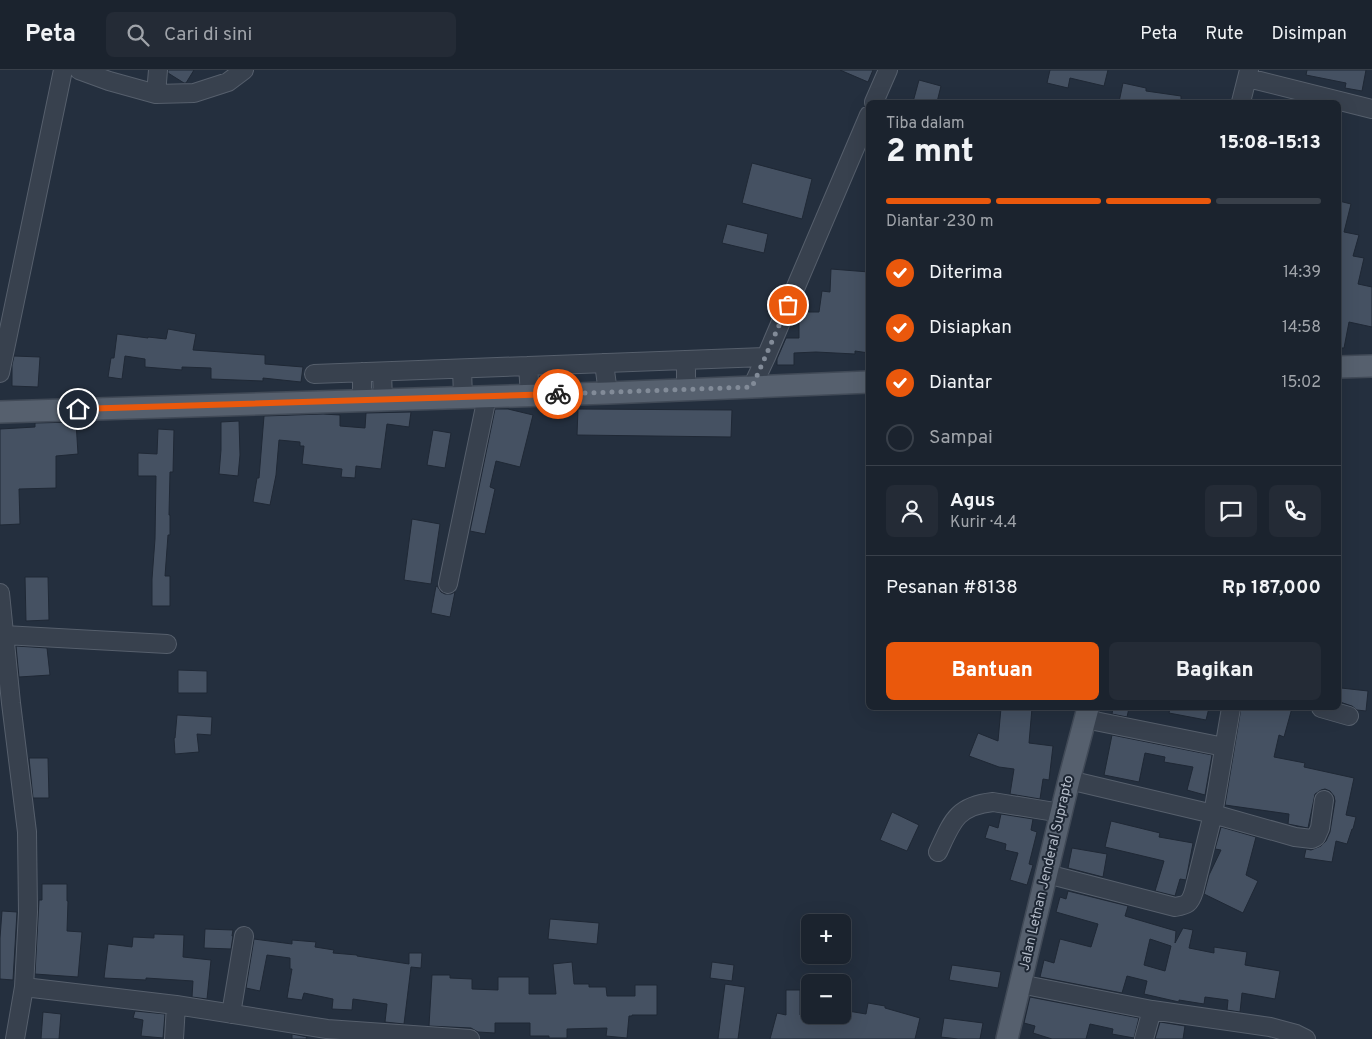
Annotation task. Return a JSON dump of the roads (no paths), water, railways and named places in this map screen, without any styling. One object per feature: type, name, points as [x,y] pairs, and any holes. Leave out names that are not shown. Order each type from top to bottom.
[{"type":"main road","points":[[1341,367],[1372,366]]},
{"type":"main road","points":[[0,412],[608,393],[866,382]]},
{"type":"main road","name":"Jalan Letnan Jenderal Suprapto","points":[[1007,1039],[1086,713]]},
{"type":"street","points":[[0,372],[63,70]]},
{"type":"street","points":[[79,70],[109,81],[156,94],[194,94],[228,82],[244,70]]},
{"type":"street","points":[[156,94],[158,70]]},
{"type":"street","points":[[875,100],[888,70]]},
{"type":"street","points":[[1242,100],[1248,74],[1340,100]]},
{"type":"street","points":[[1341,100],[1372,109]]},
{"type":"street","points":[[752,387],[866,122]]},
{"type":"street","points":[[314,374],[766,357]]},
{"type":"street","points":[[686,360],[686,390]]},
{"type":"street","points":[[604,363],[608,393]]},
{"type":"street","points":[[528,366],[530,395]]},
{"type":"street","points":[[462,369],[463,397]]},
{"type":"street","points":[[362,372],[373,400]]},
{"type":"street","points":[[373,400],[382,372]]},
{"type":"street","points":[[333,401],[334,374]]},
{"type":"street","points":[[448,584],[487,397]]},
{"type":"street","points":[[0,593],[27,832],[28,912],[24,987],[15,1039]]},
{"type":"street","points":[[4,635],[168,644]]},
{"type":"street","points":[[1047,874],[1174,907],[1186,905],[1192,899],[1213,814],[1231,710]]},
{"type":"street","points":[[1328,710],[1349,716]]},
{"type":"street","points":[[1086,713],[1224,747]]},
{"type":"street","points":[[1069,780],[1213,814],[1295,837],[1312,839],[1318,834],[1324,800]]},
{"type":"street","points":[[938,852],[951,824],[959,814],[984,803],[993,802],[1061,813]]},
{"type":"street","points":[[231,1014],[244,936]]},
{"type":"street","points":[[1020,984],[1152,1010],[1270,1027],[1296,1034],[1306,1039]]},
{"type":"street","points":[[24,987],[176,1005],[327,1029],[470,1039]]},
{"type":"street","points":[[174,1039],[176,1005]]},
{"type":"street","points":[[1144,1039],[1152,1010]]}]
